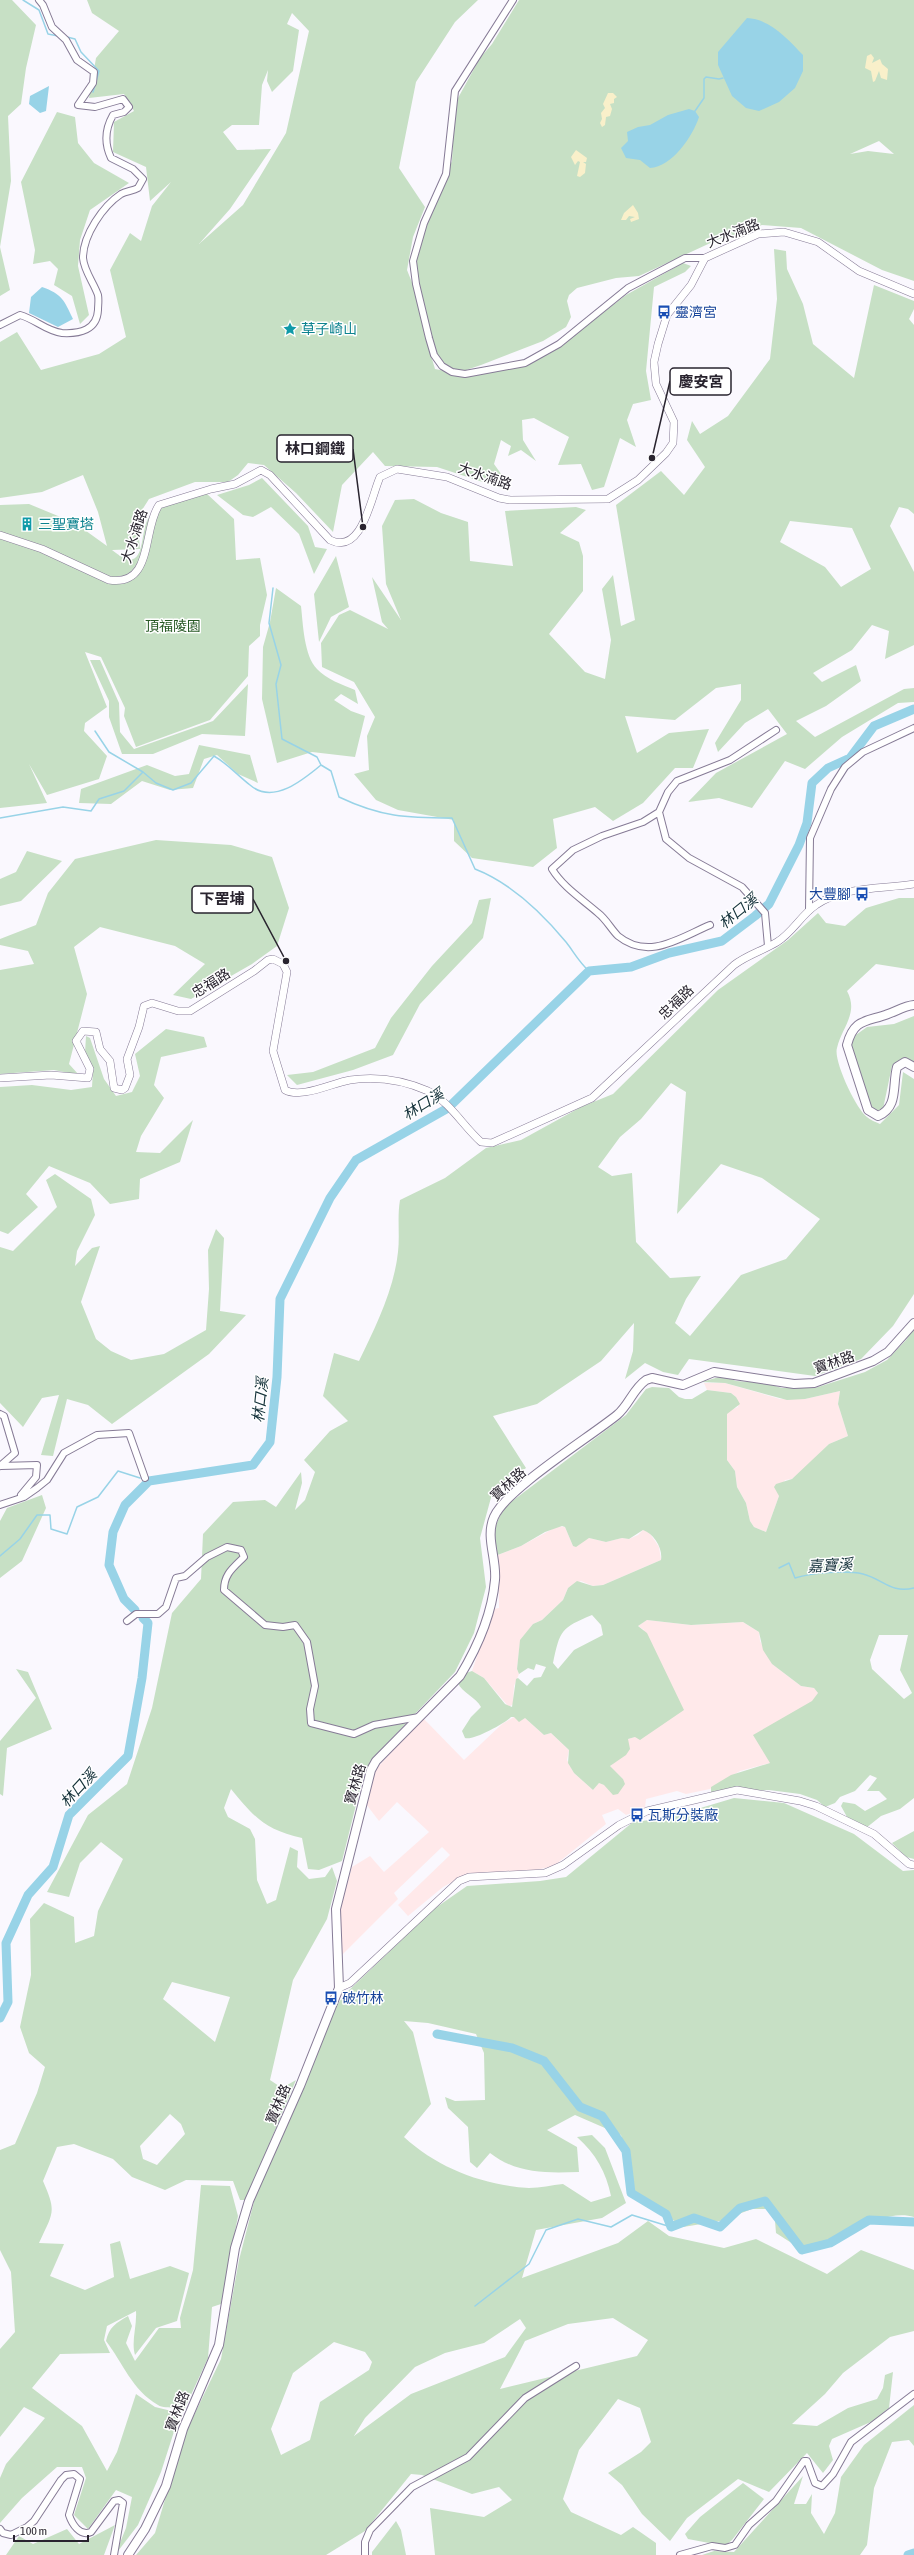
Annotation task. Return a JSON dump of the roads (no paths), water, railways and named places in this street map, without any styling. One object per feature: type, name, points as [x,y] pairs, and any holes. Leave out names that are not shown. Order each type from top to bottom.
[{"type":"main road","points":[[914,1005],[886,1015],[865,1019],[849,1037],[847,1045],[868,1110],[878,1116],[886,1112],[890,1105],[897,1067],[905,1062],[914,1066]]},
{"type":"main road","name":"寶林路","points":[[128,2555],[145,2529],[166,2486],[183,2429],[219,2345],[235,2248],[249,2201],[300,2086],[339,1988],[336,1909],[371,1770],[376,1761],[460,1676],[480,1636],[495,1580],[490,1532],[494,1517],[498,1510],[517,1490],[619,1414],[640,1384],[652,1378],[683,1385],[714,1372],[794,1384],[814,1383],[873,1361],[888,1352],[914,1323]]},
{"type":"street","points":[[0,325],[20,315],[51,330],[62,333],[86,331],[97,321],[98,297],[88,275],[83,258],[86,244],[94,226],[112,201],[123,193],[138,188],[143,179],[133,169],[111,158],[107,146],[108,123],[113,115],[124,112],[129,107],[127,103],[123,99],[94,107],[78,105],[93,83],[94,72],[77,60],[62,34],[52,27],[44,5],[39,0]]},
{"type":"street","points":[[513,0],[455,91],[446,174],[424,223],[413,261],[415,277],[429,338],[434,355],[442,366],[452,372],[465,374],[525,363],[559,344],[628,288],[685,258],[705,258]]},
{"type":"street","name":"大水湳路","points":[[0,535],[42,549],[110,580],[119,581],[134,576],[140,569],[151,520],[159,505],[211,489],[235,484],[261,470],[270,476],[330,540],[340,544],[352,540],[359,531],[380,477],[397,469],[447,477],[499,498],[510,500],[608,499],[638,480],[666,454],[673,443],[674,422],[656,384],[654,374],[658,344],[667,315],[691,285],[705,258],[758,234],[784,232],[818,242],[859,271],[914,294]]},
{"type":"street","points":[[809,910],[810,838],[831,789],[845,767],[864,752],[914,728]]},
{"type":"street","points":[[710,925],[654,949],[638,948],[618,935],[600,915],[559,881],[552,869],[573,850],[602,836],[643,822],[659,812],[668,792],[677,781],[730,760],[776,730]]},
{"type":"street","points":[[659,812],[666,839],[689,858],[742,887],[765,913],[768,946]]},
{"type":"street","name":"忠福路","points":[[0,1078],[51,1075],[88,1078],[90,1069],[76,1040],[83,1031],[92,1030],[96,1032],[100,1049],[110,1061],[114,1088],[122,1090],[125,1088],[130,1075],[126,1059],[139,1027],[144,1006],[152,1002],[178,1011],[190,1010],[254,971],[268,960],[273,959],[283,964],[287,972],[273,1051],[285,1090],[297,1094],[346,1081],[370,1078],[391,1079],[429,1092],[441,1100],[466,1124],[481,1142],[492,1144],[592,1098],[734,965],[745,957],[768,946],[790,932],[809,910],[824,900],[854,891],[914,884]]},
{"type":"street","points":[[0,1414],[4,1416],[15,1453],[0,1466]]},
{"type":"street","points":[[0,1505],[18,1499],[47,1480],[64,1453],[97,1435],[129,1433],[145,1478]]},
{"type":"street","points":[[0,1466],[38,1465],[36,1477],[18,1499]]},
{"type":"street","points":[[127,1621],[136,1614],[158,1614],[166,1607],[176,1578],[185,1576],[207,1557],[227,1547],[241,1550],[244,1557],[228,1572],[224,1580],[224,1590],[265,1625],[282,1627],[295,1625],[307,1642],[315,1686],[310,1709],[311,1724],[354,1734],[374,1725],[419,1717]]},
{"type":"street","points":[[339,1988],[350,1982],[459,1881],[469,1877],[545,1873],[563,1865],[619,1825],[647,1811],[725,1792],[745,1790],[808,1803],[874,1834],[909,1864],[914,1865]]},
{"type":"street","points":[[365,2555],[365,2542],[370,2530],[412,2487],[468,2457],[525,2398],[576,2366]]},
{"type":"street","points":[[680,2555],[712,2546],[725,2548],[735,2545],[749,2525],[776,2501],[804,2461],[806,2462],[815,2483],[822,2486],[833,2474],[850,2442],[914,2394]]},
{"type":"street","points":[[0,2529],[3,2533],[11,2535],[27,2527],[61,2480],[66,2475],[74,2474],[80,2479],[69,2514],[79,2531],[86,2534],[91,2532],[114,2501],[119,2500],[124,2503],[114,2555]]},
{"type":"water","points":[[747,18],[755,19],[771,26],[785,37],[803,55],[803,71],[795,88],[779,102],[759,111],[746,108],[732,96],[718,65],[718,52]]},
{"type":"water","points":[[49,86],[46,111],[40,113],[29,104],[30,96]]},
{"type":"water","points":[[689,109],[695,111],[699,117],[687,141],[674,156],[658,166],[650,168],[640,160],[626,158],[621,148],[628,141],[627,132],[638,127],[650,125],[668,115]]},
{"type":"water","points":[[42,287],[54,292],[62,298],[73,319],[58,327],[29,313],[31,297]]},
{"type":"waterway","points":[[23,0],[39,10],[48,34],[58,36]]},
{"type":"waterway","points":[[67,37],[75,39],[81,52],[99,71],[93,92]]},
{"type":"waterway","points":[[695,111],[704,98],[704,79],[706,77],[719,79],[723,78]]},
{"type":"waterway","points":[[273,588],[269,623],[281,665],[276,684],[282,739],[317,757],[321,765]]},
{"type":"waterway","name":"林口溪","points":[[135,1610],[124,1599],[109,1565],[113,1532],[125,1505],[149,1481],[253,1465],[270,1442],[277,1377],[280,1299],[330,1198],[356,1160],[448,1108],[589,971],[631,967],[669,953],[722,941],[755,916],[769,904],[799,845],[807,823],[812,783],[828,768],[850,758],[874,726],[914,709]]},
{"type":"waterway","points":[[95,731],[109,752],[143,772]]},
{"type":"waterway","points":[[0,818],[63,807],[91,811],[99,799],[124,791],[143,772],[156,783],[173,790],[191,783],[214,756],[224,762],[250,785],[259,790],[268,792],[278,791],[297,783],[321,765],[331,771],[339,797],[354,804],[368,809],[407,817],[452,818],[475,869],[501,882],[525,900],[557,931],[589,971]]},
{"type":"waterway","points":[[0,1556],[20,1539],[37,1515],[50,1515],[51,1529],[67,1534],[77,1507],[98,1497],[118,1471],[140,1478]]},
{"type":"waterway","name":"嘉寶溪","points":[[779,1568],[789,1563],[795,1578],[810,1575],[847,1572],[870,1576],[893,1588],[914,1588]]},
{"type":"waterway","name":"林口溪","points":[[0,2018],[8,2002],[6,1943],[28,1895],[53,1867],[69,1815],[128,1756],[142,1678],[148,1623],[143,1618]]},
{"type":"waterway","points":[[437,2034],[512,2048],[544,2061],[580,2107],[602,2116],[626,2151],[631,2193],[666,2214],[671,2227],[694,2218],[720,2227],[740,2208],[765,2201],[802,2250],[830,2243],[869,2220],[914,2222]]},
{"type":"waterway","points":[[475,2306],[529,2264],[546,2230],[578,2219],[611,2227],[632,2215],[671,2227]]},
{"type":"waterway","points":[[908,2555],[914,2553]]},
{"type":"place","name":"靈濟宮","points":[[664,312]]},
{"type":"place","name":"草子崎山","points":[[290,329]]},
{"type":"place","name":"慶安宮","points":[[652,458]]},
{"type":"place","name":"三聖寶塔","points":[[27,524]]},
{"type":"place","name":"林口鋼鐵","points":[[363,527]]},
{"type":"place","name":"大豐腳","points":[[862,894]]},
{"type":"place","name":"下罟埔","points":[[286,961]]},
{"type":"place","name":"瓦斯分裝廠","points":[[637,1815]]},
{"type":"place","name":"破竹林","points":[[331,1998]]},
{"type":"park label","name":"頂福陵園","points":[[173,626]]}]
